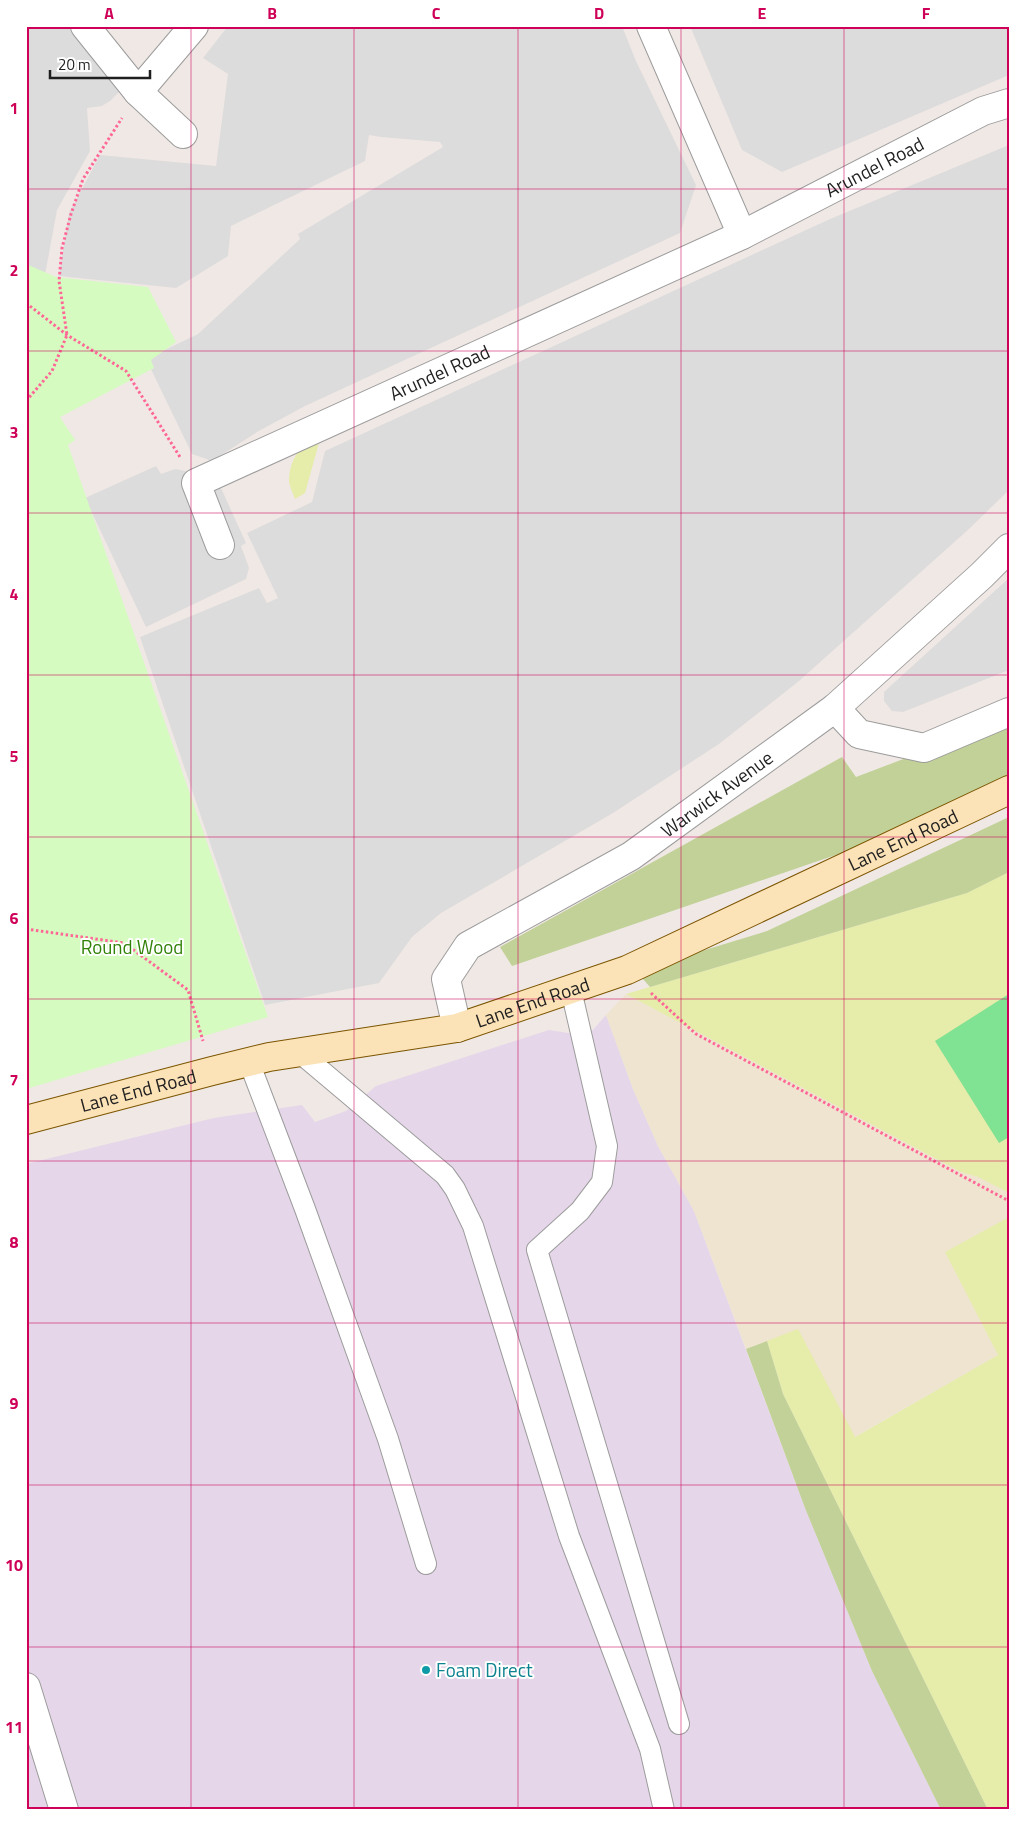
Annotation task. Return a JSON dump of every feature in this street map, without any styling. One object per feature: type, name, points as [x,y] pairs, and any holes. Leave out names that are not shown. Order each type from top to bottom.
[{"type":"street","points":[[85,26],[138,92],[184,134]]},
{"type":"street","points":[[138,92],[194,26]]},
{"type":"street","points":[[651,26],[742,235]]},
{"type":"street","name":"Arundel Road","points":[[196,483],[742,235],[984,111],[1009,103]]},
{"type":"street","points":[[196,483],[220,545]]},
{"type":"street","name":"Warwick Avenue","points":[[457,1028],[446,979],[468,946],[631,856],[835,708],[982,575],[1009,548]]},
{"type":"street","points":[[835,708],[859,734],[924,748],[1009,712]]},
{"type":"street","name":"Lane End Road","points":[[26,1120],[248,1062],[299,1052],[457,1028],[571,990],[627,970],[1009,790]]},
{"type":"street","points":[[26,1687],[64,1810]]},
{"type":"lane","points":[[571,990],[607,1146],[602,1182],[580,1211],[537,1250],[679,1724]]},
{"type":"lane","points":[[299,1052],[445,1175],[455,1189],[473,1226],[569,1536],[650,1750],[664,1810]]},
{"type":"lane","points":[[248,1062],[305,1209],[362,1365],[388,1439],[426,1564]]},
{"type":"path","points":[[26,401],[52,371],[67,335],[59,281],[62,248],[83,178],[138,92]]},
{"type":"path","points":[[26,303],[67,335],[126,372],[196,483]]},
{"type":"path","points":[[26,929],[124,943],[188,990],[199,1030]]},
{"type":"path","points":[[627,970],[696,1034],[1009,1201]]},
{"type":"shaded area","points":[[26,26],[82,26],[121,83],[119,92],[110,101],[102,106],[87,108],[90,151],[57,210],[45,275],[26,266]]},
{"type":"shaded area","points":[[228,26],[622,26],[636,61],[696,185],[680,233],[305,406],[257,432],[212,461],[192,454],[146,359],[198,334],[300,239],[298,234],[443,147],[440,142],[369,135],[365,161],[231,226],[228,256],[176,288],[59,276],[69,213],[100,155],[216,166],[228,74],[203,58]]},
{"type":"shaded area","points":[[690,26],[1009,26],[1009,75],[782,172],[742,150]]},
{"type":"shaded area","points":[[1009,145],[1009,490],[969,529],[799,681],[719,744],[613,813],[441,913],[412,937],[379,983],[265,1005],[140,637],[259,588],[267,603],[278,598],[247,533],[312,502],[325,451],[830,219]]},
{"type":"shaded area","points":[[156,466],[161,474],[175,469],[216,477],[246,543],[241,546],[249,568],[246,579],[146,627],[85,498]]},
{"type":"shaded area","points":[[1009,578],[1009,670],[903,712],[892,711],[884,701],[884,692]]},
{"type":"shaded area","points":[[626,994],[961,1172],[978,1177],[1009,1193],[1009,1217],[945,1252],[998,1355],[854,1437],[798,1330],[746,1349],[694,1211],[658,1146],[633,1089],[606,1015]]},
{"type":"shaded area","points":[[606,1015],[633,1089],[658,1146],[694,1211],[805,1508],[872,1671],[941,1810],[26,1810],[26,1164],[214,1118],[302,1105],[315,1122],[346,1111],[376,1086],[549,1030],[575,1034],[593,1030]]},
{"type":"green space","name":"Round Wood","points":[[26,264],[56,277],[148,287],[176,342],[151,360],[154,368],[60,417],[75,440],[68,445],[268,1017],[26,1089]]},
{"type":"green space","points":[[322,432],[305,493],[295,499],[289,482],[292,464],[303,446]]},
{"type":"green space","points":[[1009,719],[1009,781],[894,835],[512,966],[500,947],[842,757],[856,777]]},
{"type":"green space","points":[[1009,817],[1009,872],[967,893],[650,987],[636,971],[767,931]]},
{"type":"green space","points":[[1009,872],[1009,1193],[978,1177],[961,1172],[626,994],[967,893]]},
{"type":"green space","points":[[1009,994],[1009,1137],[999,1143],[935,1041]]},
{"type":"green space","points":[[1009,1217],[1009,1810],[988,1810],[783,1394],[767,1341],[798,1329],[855,1437],[998,1355],[945,1252]]},
{"type":"green space","points":[[767,1341],[783,1394],[988,1810],[941,1810],[872,1671],[805,1508],[746,1349]]},
{"type":"place","name":"Foam Direct","points":[[426,1670]]}]
